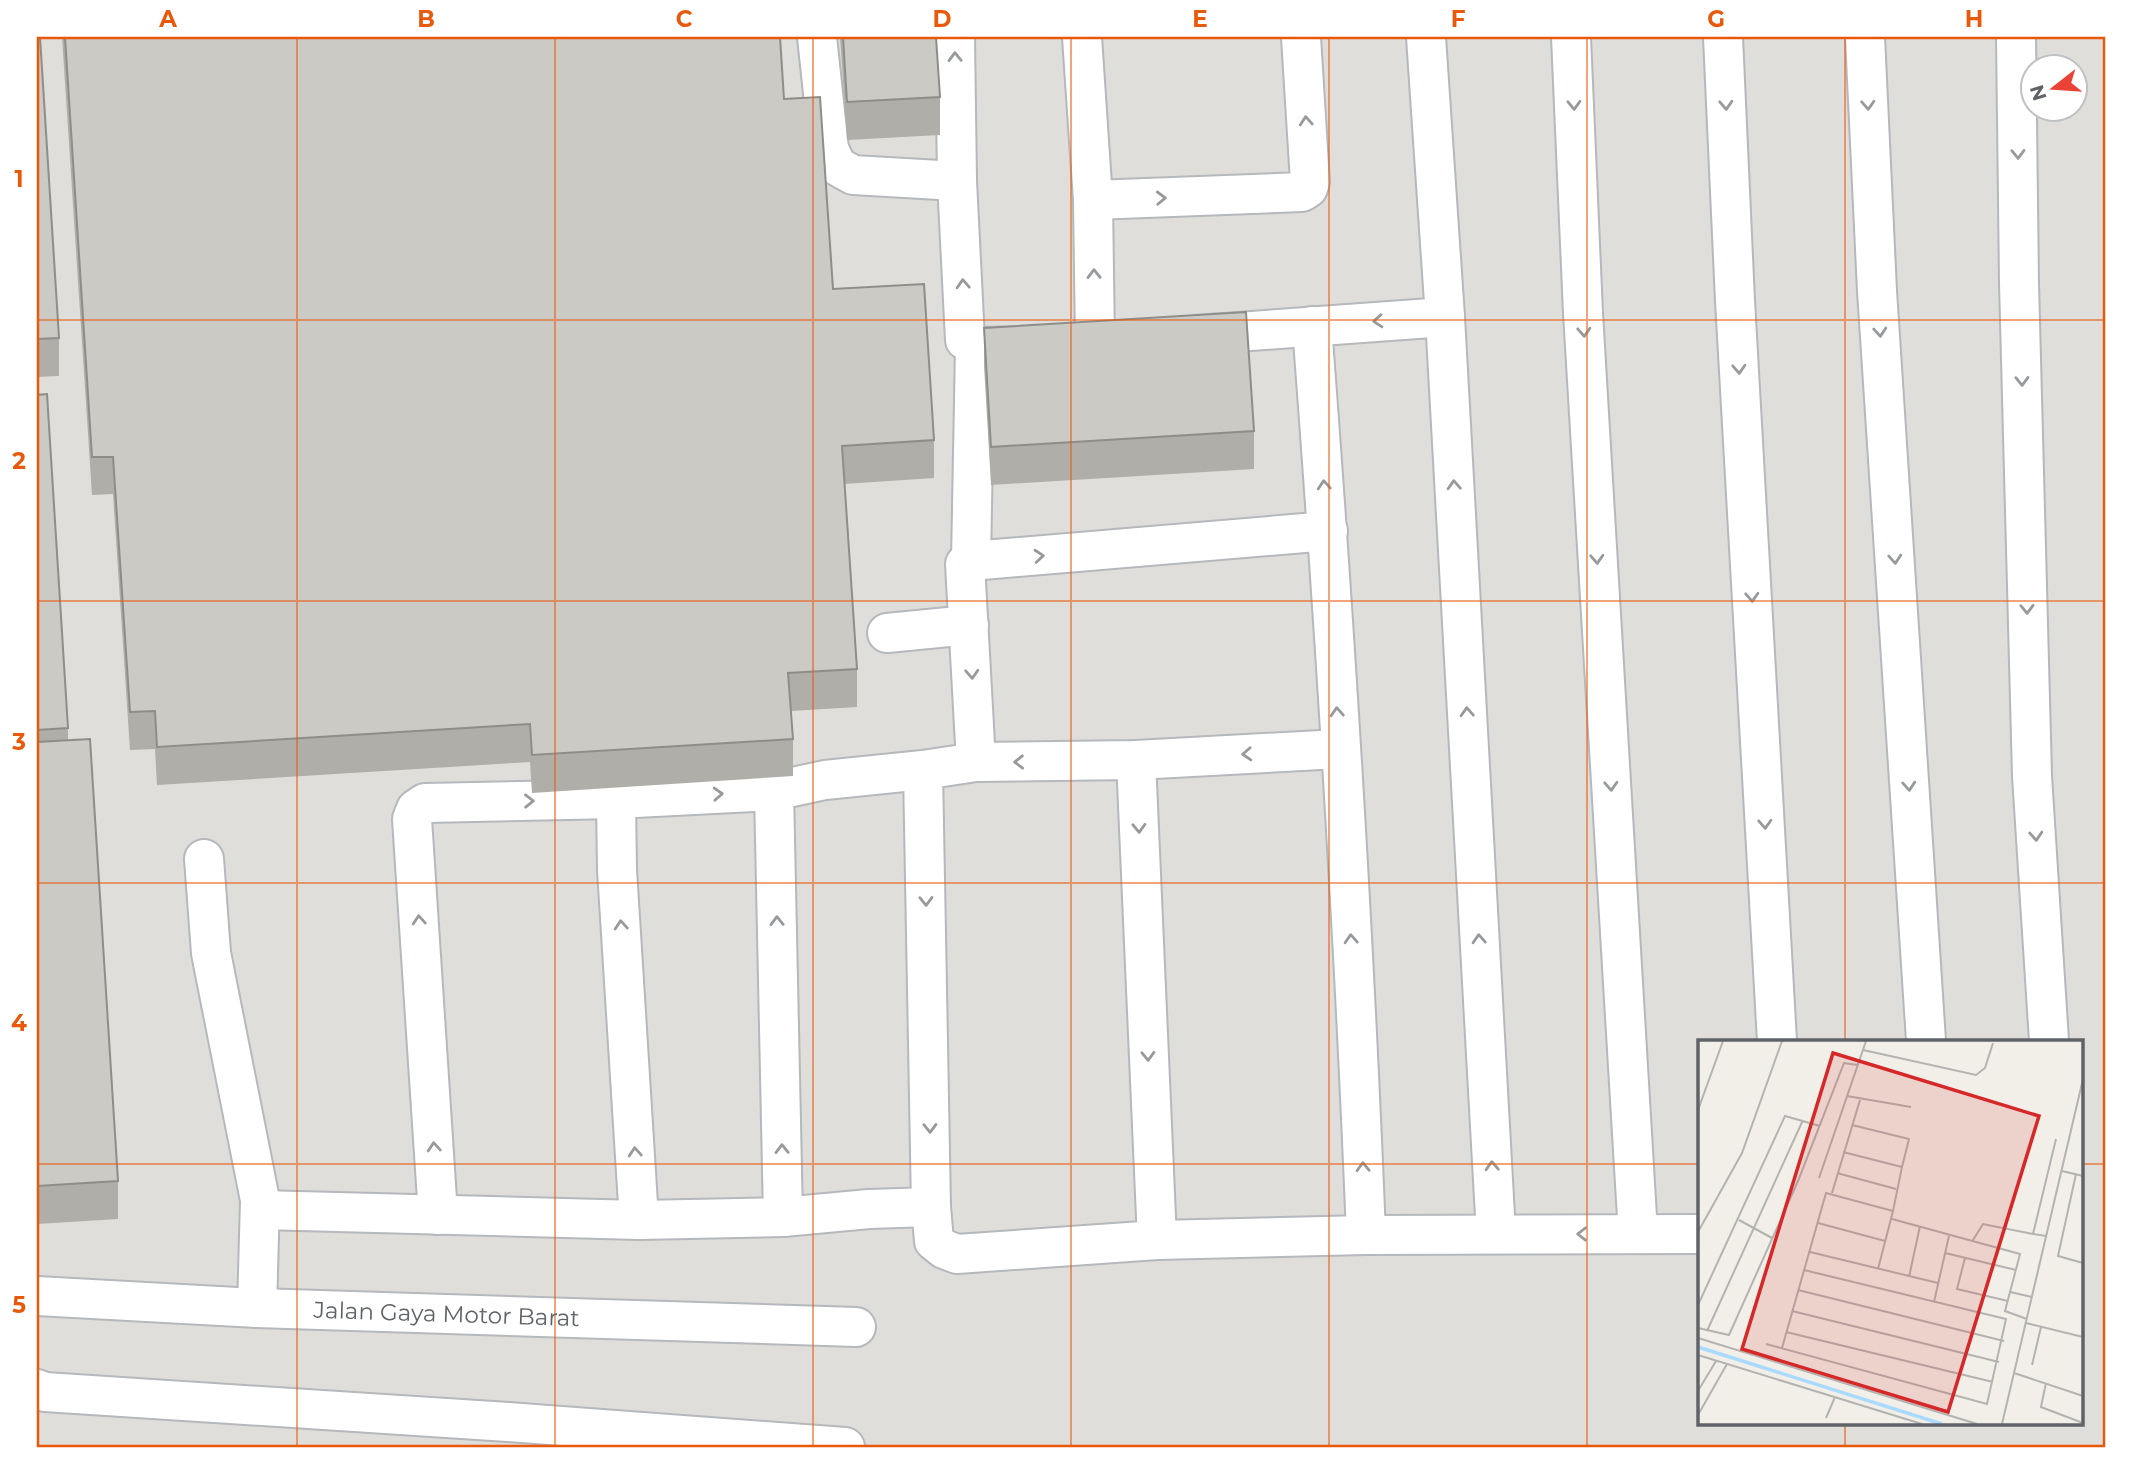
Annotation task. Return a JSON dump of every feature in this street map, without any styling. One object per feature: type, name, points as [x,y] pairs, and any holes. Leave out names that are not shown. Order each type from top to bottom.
[{"type":"lane","points":[[817,37],[829,149],[837,166],[853,175],[957,181]]},
{"type":"lane","points":[[955,37],[957,181],[965,340],[975,347],[1095,343],[1445,317]]},
{"type":"lane","points":[[1082,37],[1093,200],[1095,343]]},
{"type":"lane","points":[[1093,200],[1302,192],[1308,188],[1311,182],[1301,37]]},
{"type":"lane","points":[[1426,37],[1445,317],[1496,1234]]},
{"type":"lane","points":[[1571,37],[1583,313],[1638,1234]]},
{"type":"lane","points":[[1723,37],[1777,1040]]},
{"type":"lane","points":[[1865,37],[1877,291],[1926,1040]]},
{"type":"lane","points":[[2016,37],[2032,776],[2049,1040]]},
{"type":"lane","points":[[1312,326],[1328,531],[1366,1235]]},
{"type":"lane","points":[[971,561],[975,347]]},
{"type":"lane","points":[[976,762],[965,564],[971,561],[1328,531]]},
{"type":"lane","points":[[887,632],[969,625]]},
{"type":"lane","points":[[438,1215],[412,819],[416,809],[425,803],[616,799],[774,791],[825,779],[976,762],[1136,760],[1339,749]]},
{"type":"lane","points":[[1136,760],[1157,1240]]},
{"type":"lane","points":[[923,770],[931,1207],[934,1241],[944,1249],[957,1254],[1157,1240],[1366,1235],[1698,1234]]},
{"type":"lane","points":[[774,791],[783,1217]]},
{"type":"lane","points":[[616,799],[617,870],[639,1220]]},
{"type":"lane","points":[[204,859],[211,953],[233,1057],[260,1210],[257,1308]]},
{"type":"lane","points":[[260,1210],[639,1220],[783,1217],[869,1209],[931,1207]]},
{"type":"lane","name":"Jalan Gaya Motor Barat","points":[[37,1296],[257,1308],[856,1327]]},
{"type":"lane","points":[[37,1389],[508,1435],[845,1447]]},
{"type":"shaded area","points":[[37,37],[2105,37],[2105,1447],[37,1447]]},
{"type":"building","points":[[37,37],[40,37],[59,338],[37,339]]},
{"type":"building","points":[[65,37],[780,37],[784,99],[820,97],[833,289],[924,284],[934,440],[842,446],[857,669],[788,673],[793,739],[532,755],[530,724],[157,747],[155,711],[130,712],[113,457],[92,457]]},
{"type":"building","points":[[843,37],[936,37],[940,97],[847,102]]},
{"type":"building","points":[[1246,312],[1254,431],[991,447],[984,328]]},
{"type":"building","points":[[47,394],[68,728],[37,730],[37,395]]},
{"type":"building","points":[[90,739],[118,1181],[37,1186],[37,742]]}]
